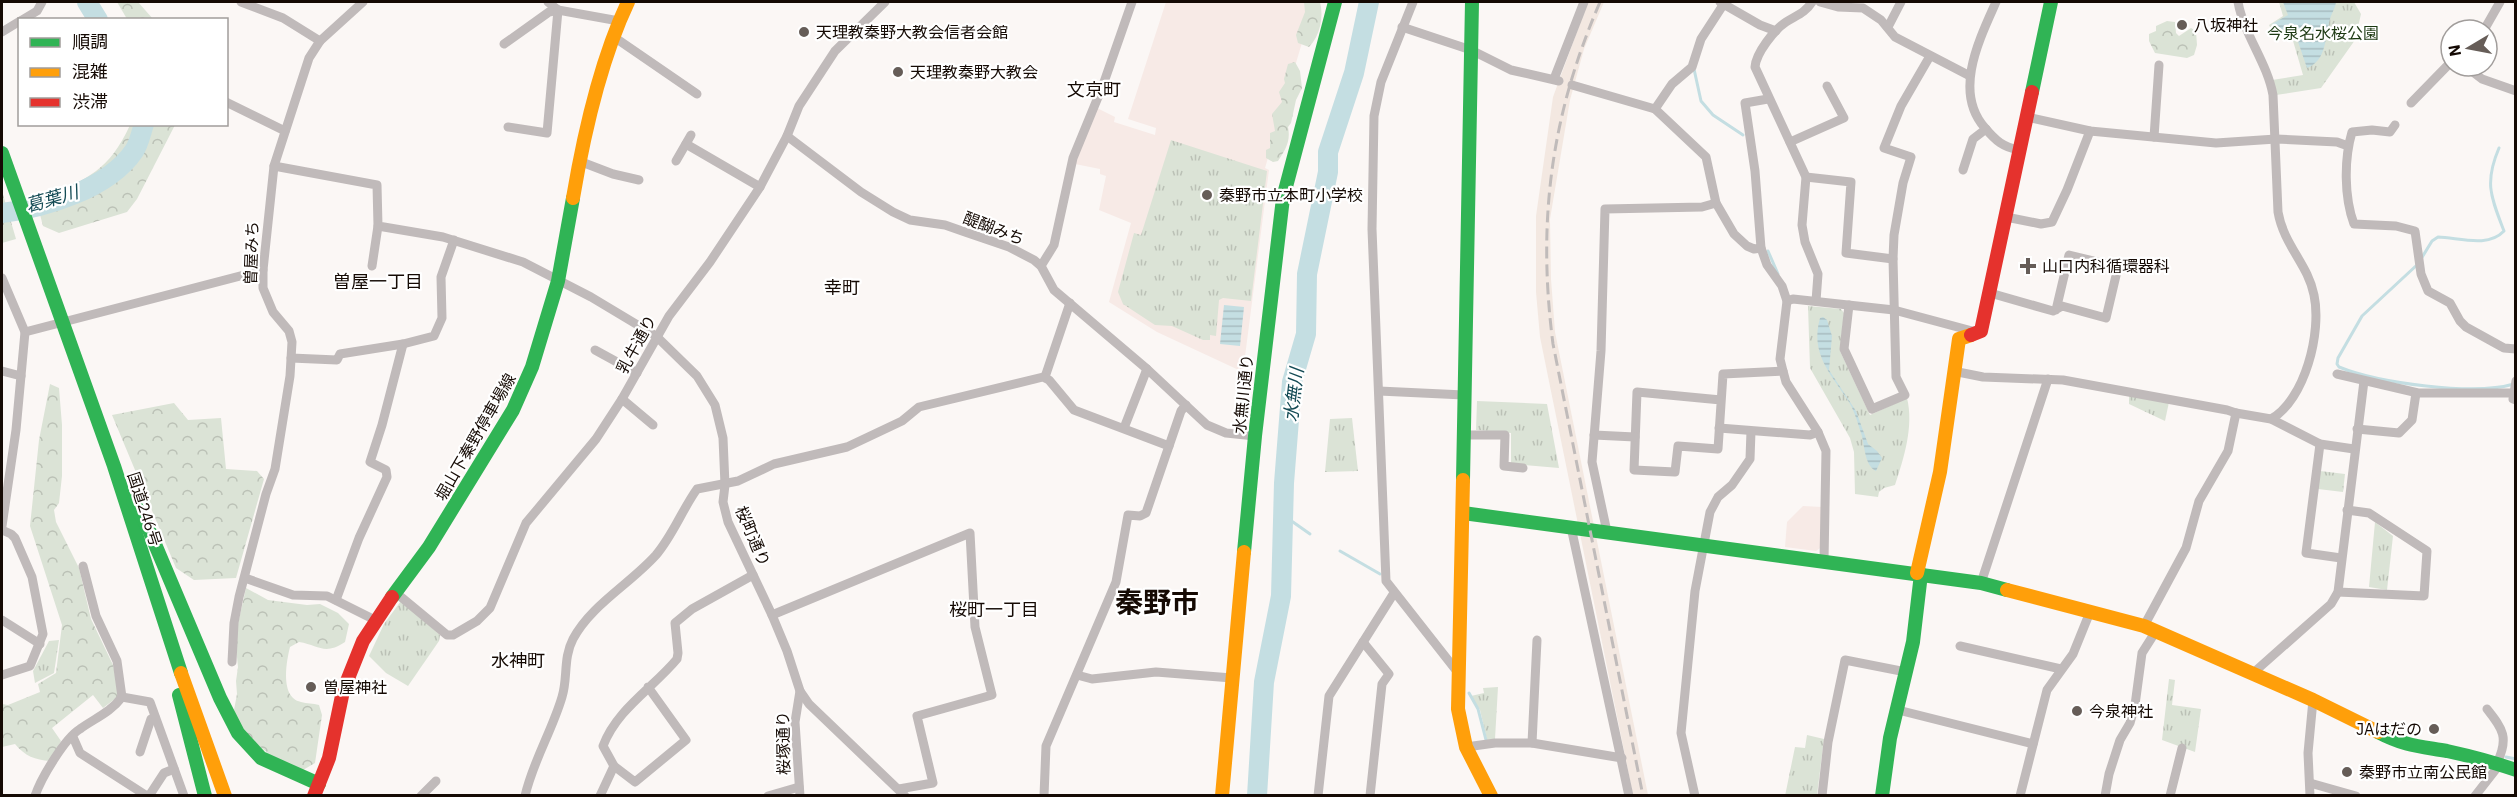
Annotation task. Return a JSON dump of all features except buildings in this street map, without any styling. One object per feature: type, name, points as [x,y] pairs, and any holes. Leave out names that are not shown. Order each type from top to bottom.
[{"type":"main road","name":"堀山下秦野停車場線","points":[[317,790],[329,758],[343,691],[351,668],[375,620],[429,547],[524,390],[543,339],[558,281],[579,161],[590,114],[619,21],[628,2]]},
{"type":"main road","name":"水無川通り","points":[[1222,795],[1255,436],[1283,198],[1335,2]]},
{"type":"main road","points":[[1472,2],[1458,708],[1466,747],[1491,795]]},
{"type":"main road","points":[[1882,795],[1917,618],[1919,573],[1940,472],[1959,339],[1981,331],[2051,2]]},
{"type":"main road","name":"国道246号","points":[[2,153],[114,466],[165,627],[225,795]]},
{"type":"main road","points":[[114,466],[148,530],[220,698],[238,733],[261,758],[317,790]]},
{"type":"main road","points":[[1463,513],[1981,583],[2150,628],[2313,700],[2376,734],[2417,748],[2445,751],[2516,770]]},
{"type":"main road","points":[[165,627],[176,681],[205,795]]},
{"type":"street","points":[[40,15],[42,2]]},
{"type":"street","points":[[241,2],[283,18],[320,41]]},
{"type":"street","name":"曽屋みち","points":[[232,662],[234,623],[266,494],[275,469],[291,358],[289,331],[273,312],[263,288],[274,166],[309,58],[320,41],[363,2]]},
{"type":"street","points":[[548,2],[558,10]]},
{"type":"street","name":"乳牛通り","points":[[395,592],[447,635],[453,635],[483,616],[496,597],[525,523],[596,439],[622,399],[656,336],[710,262],[760,187],[787,136],[799,106],[836,51],[885,2]]},
{"type":"street","points":[[1041,266],[1054,245],[1073,158],[1103,85],[1132,2]]},
{"type":"street","points":[[1413,2],[1376,99],[1374,116],[1372,229],[1386,581],[1459,674]]},
{"type":"street","points":[[1402,27],[1471,50],[1511,70],[1556,80],[1584,2]]},
{"type":"street","points":[[1655,109],[1672,84],[1692,67],[1701,39],[1723,2],[1760,25],[1776,31]]},
{"type":"street","points":[[1812,2],[1801,14],[1785,22],[1776,31],[1756,59],[1755,68],[1806,177],[1802,225],[1805,242],[1818,274],[1816,302]]},
{"type":"street","points":[[1820,2],[1838,7],[1863,8],[1881,20],[1895,37],[1970,76]]},
{"type":"street","points":[[1888,27],[1901,2]]},
{"type":"street","points":[[1996,2],[1970,76],[1969,94],[1973,110],[1986,129],[2004,147],[2019,150]]},
{"type":"street","points":[[2238,2],[2245,26],[2270,81],[2281,229],[2308,277],[2314,295],[2316,317],[2308,366],[2289,404],[2271,418]]},
{"type":"street","points":[[2491,18],[2500,2]]},
{"type":"street","points":[[508,127],[547,133],[558,10]]},
{"type":"street","points":[[504,44],[549,12],[558,10],[619,21]]},
{"type":"street","points":[[2,32],[18,22]]},
{"type":"street","points":[[614,37],[697,94]]},
{"type":"street","points":[[1849,305],[1844,349],[1872,410],[1905,395],[1896,377],[1893,259],[1894,235],[1903,183],[1911,157],[1884,148],[1901,106],[1930,56]]},
{"type":"street","points":[[2154,136],[2159,65]]},
{"type":"street","points":[[2411,103],[2439,74]]},
{"type":"street","points":[[2480,78],[2516,91]]},
{"type":"street","points":[[1572,86],[1616,96],[1655,109],[1706,157],[1716,203],[1734,234],[1747,246],[1754,249],[1761,248]]},
{"type":"street","points":[[1790,142],[1844,118],[1827,86]]},
{"type":"street","points":[[1768,99],[1745,103],[1755,171],[1761,248],[1767,265],[1782,286],[1787,301],[1780,359],[1786,382],[1818,432],[1826,451],[1828,464],[1824,561]]},
{"type":"street","points":[[228,103],[285,131]]},
{"type":"street","points":[[2027,117],[2090,131],[2216,143],[2276,139],[2337,142],[2348,146]]},
{"type":"street","points":[[2395,125],[2390,132],[2372,130],[2352,132],[2348,146],[2349,212],[2354,224],[2396,226],[2415,231],[2421,274],[2428,291],[2450,303],[2466,327],[2504,348],[2516,349]]},
{"type":"street","points":[[1963,170],[1973,139],[1986,129]]},
{"type":"street","points":[[2006,217],[2042,224],[2052,222],[2090,131]]},
{"type":"street","name":"醍醐みち","points":[[787,136],[861,192],[893,212],[910,220],[945,225],[998,243],[1034,260],[1041,266],[1050,284],[1207,425],[1220,432],[1255,436]]},
{"type":"street","points":[[676,161],[689,140],[760,187]]},
{"type":"street","points":[[579,161],[613,174],[639,180]]},
{"type":"street","points":[[274,166],[377,185],[378,226],[372,266]]},
{"type":"street","points":[[1806,177],[1851,182],[1846,253],[1893,259]]},
{"type":"street","points":[[1607,532],[1592,462],[1601,351],[1605,209],[1702,207],[1716,203]]},
{"type":"street","name":"桜町通り","points":[[378,226],[453,240],[523,262],[591,297],[656,336],[697,376],[706,387],[715,405],[723,438],[725,485],[723,502],[728,522],[772,615],[800,691],[809,704],[902,792]]},
{"type":"street","points":[[291,358],[337,360],[340,354],[403,344],[434,336],[442,316],[441,277],[453,240]]},
{"type":"street","points":[[1990,293],[2053,311],[2056,310],[2062,306],[2106,318],[2118,267],[2069,255],[2056,310]]},
{"type":"street","points":[[25,332],[263,270]]},
{"type":"street","points":[[2,278],[25,332],[12,463],[2,525]]},
{"type":"street","points":[[1787,301],[1894,310],[1976,332]]},
{"type":"street","points":[[1045,377],[1070,303]]},
{"type":"street","points":[[336,600],[359,538],[387,477],[386,470],[370,462],[403,344]]},
{"type":"street","points":[[595,350],[637,373]]},
{"type":"street","points":[[1124,428],[1147,369]]},
{"type":"street","points":[[2,371],[21,376]]},
{"type":"street","points":[[1721,400],[1637,392],[1634,470],[1676,472],[1677,446],[1718,449],[1723,374],[1783,371]]},
{"type":"street","points":[[1953,371],[1983,377],[2048,379],[2271,418],[2320,444],[2355,449]]},
{"type":"street","points":[[2337,374],[2416,393],[2515,391]]},
{"type":"street","points":[[1045,377],[1074,410],[1169,446]]},
{"type":"street","points":[[525,795],[529,778],[563,696],[566,657],[573,638],[590,615],[634,577],[657,552],[697,489],[725,485],[774,464],[847,447],[902,421],[919,407],[1045,377]]},
{"type":"street","points":[[1981,583],[2048,379]]},
{"type":"street","points":[[2252,674],[2331,604],[2338,592],[2364,381]]},
{"type":"street","points":[[1380,391],[1464,395]]},
{"type":"street","points":[[2357,429],[2399,433],[2412,420],[2416,393]]},
{"type":"street","points":[[622,399],[653,425]]},
{"type":"street","points":[[1044,795],[1046,746],[1116,582],[1128,515],[1140,516],[1146,513],[1181,411],[1186,405]]},
{"type":"street","points":[[2105,795],[2109,774],[2135,705],[2142,653],[2150,628],[2182,559],[2199,501],[2228,451],[2236,413]]},
{"type":"street","points":[[1719,428],[1810,435],[1818,432]]},
{"type":"street","points":[[1695,795],[1681,733],[1695,591],[1710,512],[1718,497],[1732,485],[1750,459],[1751,431]]},
{"type":"street","points":[[1463,435],[1505,435],[1504,466],[1523,468]]},
{"type":"street","points":[[1594,435],[1635,437]]},
{"type":"street","points":[[2320,444],[2306,553],[2341,558]]},
{"type":"street","points":[[2338,592],[2424,596],[2427,552],[2369,513],[2347,510]]},
{"type":"street","points":[[1571,527],[1629,795]]},
{"type":"street","points":[[2,530],[15,538],[32,577],[42,634],[30,666],[2,675]]},
{"type":"street","points":[[772,615],[970,532],[975,627],[992,695],[917,716],[933,783],[902,792]]},
{"type":"street","points":[[83,566],[96,616],[117,661],[122,698]]},
{"type":"street","points":[[648,687],[686,740],[635,782],[614,766],[603,746],[610,731],[648,687],[677,659],[675,623],[692,609],[753,575]]},
{"type":"street","points":[[245,578],[293,595],[319,594],[375,620]]},
{"type":"street","points":[[1318,795],[1329,696],[1394,593]]},
{"type":"street","points":[[2020,795],[2047,690],[2073,654],[2090,612]]},
{"type":"street","points":[[2,620],[40,644]]},
{"type":"street","points":[[1532,743],[1537,640]]},
{"type":"street","points":[[1363,642],[1389,674],[1382,684],[1370,795]]},
{"type":"street","points":[[1960,646],[2061,669]]},
{"type":"street","points":[[1822,795],[1828,742],[1845,660],[1906,672]]},
{"type":"street","points":[[1077,675],[1092,679],[1156,672],[1232,678]]},
{"type":"street","name":"桜塚通り","points":[[799,791],[795,722],[800,691]]},
{"type":"street","points":[[122,698],[150,702],[184,795]]},
{"type":"street","points":[[35,795],[50,766],[77,730],[104,716],[122,698]]},
{"type":"street","points":[[2310,795],[2308,753],[2313,700]]},
{"type":"street","points":[[2475,795],[2498,764],[2504,741],[2501,726],[2487,709]]},
{"type":"street","points":[[1898,710],[2033,744]]},
{"type":"street","points":[[141,752],[151,719],[154,717]]},
{"type":"street","points":[[146,734],[162,736]]},
{"type":"street","points":[[73,737],[80,753],[148,795],[164,773],[174,769]]},
{"type":"street","points":[[1466,747],[1495,743],[1532,743],[1622,758]]},
{"type":"street","points":[[2170,795],[2182,748]]},
{"type":"street","points":[[600,795],[614,766]]},
{"type":"street","points":[[421,795],[435,781]]},
{"type":"street","points":[[2310,783],[2356,795]]},
{"type":"street","points":[[768,795],[799,791]]},
{"type":"shaded area","name":"秦野市立本町小学校","points":[[1166,2],[1314,2],[1265,168],[1269,170],[1243,372],[1157,332],[1109,302],[1131,223],[1099,210],[1106,176],[1100,174],[1100,169],[1075,164],[1097,108],[1115,117],[1114,122],[1155,135],[1156,128],[1128,119]]},
{"type":"shaded area","points":[[1588,2],[1604,2],[1584,49],[1570,100],[1550,219],[1555,332],[1648,795],[1633,795],[1540,337],[1536,292],[1536,216],[1553,97]]},
{"type":"shaded area","points":[[1803,506],[1822,507],[1820,548],[1816,551],[1785,547],[1787,522]]},
{"type":"green space","points":[[117,2],[138,2],[152,18],[126,18]]},
{"type":"green space","points":[[1304,2],[1320,2],[1321,8],[1318,32],[1309,47],[1298,43],[1296,35],[1305,12]]},
{"type":"green space","name":"今泉名水桜公園","points":[[2279,2],[2354,2],[2361,14],[2355,40],[2321,88],[2276,95],[2272,80],[2303,75],[2291,34],[2275,37],[2269,25],[2283,16]]},
{"type":"green space","points":[[2167,21],[2175,22],[2176,33],[2179,36],[2191,28],[2196,31],[2197,45],[2194,55],[2187,58],[2155,53],[2149,41],[2149,34],[2156,31],[2156,26]]},
{"type":"green space","points":[[1295,62],[1300,71],[1302,88],[1288,127],[1287,146],[1278,161],[1273,162],[1266,158],[1266,150],[1270,148],[1270,133],[1275,131],[1272,114],[1282,102],[1279,92],[1285,83],[1288,64]]},
{"type":"green space","points":[[129,126],[174,126],[137,199],[127,212],[59,233],[43,226],[38,207],[45,200],[96,171],[114,153]]},
{"type":"green space","points":[[1171,140],[1267,171],[1251,301],[1223,298],[1219,300],[1216,336],[1210,335],[1210,340],[1203,340],[1172,326],[1155,325],[1123,304],[1118,292],[1134,233],[1141,235]]},
{"type":"green space","points":[[2,191],[16,239],[2,243]]},
{"type":"green space","points":[[1808,306],[1841,309],[1844,313],[1840,351],[1870,415],[1907,398],[1909,431],[1902,464],[1895,485],[1884,488],[1879,492],[1878,497],[1855,494],[1854,452],[1850,438],[1810,368]]},
{"type":"green space","points":[[50,384],[59,388],[62,425],[62,476],[59,503],[54,510],[56,522],[79,568],[91,619],[113,665],[120,695],[103,708],[93,695],[52,728],[61,741],[50,761],[31,757],[15,744],[2,747],[2,704],[8,705],[40,692],[38,684],[56,673],[62,625],[30,526],[39,440]]},
{"type":"green space","points":[[2129,394],[2169,402],[2165,421],[2129,404]]},
{"type":"green space","points":[[1477,401],[1547,404],[1559,468],[1511,464],[1511,433],[1476,430]]},
{"type":"green space","points":[[174,403],[188,420],[221,418],[226,469],[257,471],[264,479],[236,578],[194,580],[176,568],[112,415]]},
{"type":"green space","points":[[1352,418],[1358,471],[1325,472],[1330,419]]},
{"type":"green space","points":[[2320,471],[2345,474],[2343,492],[2318,489]]},
{"type":"green space","points":[[2375,522],[2393,536],[2387,590],[2369,587]]},
{"type":"green space","points":[[246,588],[268,600],[307,605],[320,604],[338,613],[349,624],[345,642],[338,646],[326,649],[299,642],[290,647],[286,679],[290,694],[301,702],[319,705],[322,715],[315,763],[303,770],[275,759],[242,732],[234,710],[238,667],[235,637]]},
{"type":"green space","points":[[401,601],[440,635],[439,641],[408,686],[386,673],[369,656],[384,624]]},
{"type":"green space","points":[[59,640],[54,673],[35,683],[33,671],[49,641]]},
{"type":"green space","points":[[2169,679],[2175,680],[2172,705],[2201,709],[2195,752],[2162,740]]},
{"type":"green space","points":[[1498,687],[1495,739],[1487,740],[1480,710],[1471,696],[1484,693],[1483,688]]},
{"type":"green space","points":[[1807,735],[1824,739],[1817,795],[1785,796],[1795,747],[1805,748]]},
{"type":"water","points":[[2283,2],[2336,2],[2322,54],[2314,65],[2307,68],[2294,30],[2276,34],[2272,24],[2288,15]]},
{"type":"water","points":[[1224,305],[1244,307],[1240,346],[1220,344]]},
{"type":"water","points":[[1820,318],[1827,320],[1832,336],[1829,370],[1856,411],[1868,444],[1882,458],[1876,471],[1867,460],[1852,407],[1823,362],[1818,342],[1818,330]]},
{"type":"waterway","name":"葛葉川","points":[[87,2],[97,18]]},
{"type":"waterway","name":"水無川","points":[[1257,796],[1264,682],[1281,596],[1284,483],[1292,382],[1306,334],[1307,274],[1328,172],[1328,152],[1354,73],[1369,2]]},
{"type":"waterway","points":[[1694,69],[1701,101],[1713,115],[1743,135]]},
{"type":"waterway","name":"葛葉川","points":[[2,213],[37,207],[92,186],[123,164],[139,142],[143,126]]},
{"type":"waterway","points":[[2421,259],[2432,241],[2438,237],[2482,241],[2504,231],[2491,190],[2494,160],[2499,148]]},
{"type":"waterway","points":[[1768,251],[1778,274]]},
{"type":"waterway","points":[[2418,264],[2362,316],[2338,358],[2339,367],[2377,378],[2426,386],[2475,389],[2514,384]]},
{"type":"waterway","points":[[1283,515],[1310,534]]},
{"type":"waterway","points":[[1340,551],[1380,574]]},
{"type":"waterway","points":[[1469,693],[1478,709],[1486,740]]},
{"type":"waterway","points":[[2506,757],[2516,759]]},
{"type":"railway","points":[[1600,2],[1583,44],[1559,127],[1548,212],[1548,299],[1553,344],[1643,796]]},
{"type":"traffic: fast","points":[[1244,552],[1283,198],[1335,2]]},
{"type":"traffic: fast","points":[[1463,480],[1472,2]]},
{"type":"traffic: fast","points":[[2032,92],[2051,2]]},
{"type":"traffic: fast","points":[[2,153],[114,466],[181,673]]},
{"type":"traffic: fast","points":[[392,597],[429,547],[513,410],[532,367],[558,281],[573,198]]},
{"type":"traffic: fast","points":[[133,501],[149,530],[220,698],[238,733],[261,758],[319,784]]},
{"type":"traffic: fast","points":[[1463,513],[1981,583],[2007,590]]},
{"type":"traffic: fast","points":[[1882,796],[1890,738],[1913,642],[1921,574]]},
{"type":"traffic: fast","points":[[179,695],[205,796]]},
{"type":"traffic: fast","points":[[2378,732],[2404,743],[2464,755],[2516,770]]},
{"type":"traffic: slow","points":[[573,198],[582,148],[601,73],[628,2]]},
{"type":"traffic: slow","points":[[1917,573],[1940,472],[1959,339],[1971,335]]},
{"type":"traffic: slow","points":[[1463,480],[1458,709],[1466,747],[1491,796]]},
{"type":"traffic: slow","points":[[1222,796],[1244,552]]},
{"type":"traffic: slow","points":[[2007,590],[2144,626],[2313,700],[2378,732]]},
{"type":"traffic: slow","points":[[181,673],[225,796]]},
{"type":"traffic: jam","points":[[1971,335],[1981,331],[2032,92]]},
{"type":"traffic: jam","points":[[314,796],[329,758],[343,691],[363,641],[392,597]]},
{"type":"place","name":"八坂神社","points":[[2182,25]]},
{"type":"place","name":"天理教秦野大教会信者会館","points":[[804,32]]},
{"type":"place","name":"天理教秦野大教会","points":[[898,72]]},
{"type":"place","name":"秦野市立本町小学校","points":[[1207,195]]},
{"type":"place","name":"山口内科循環器科","points":[[2028,266]]},
{"type":"place","name":"曽屋神社","points":[[311,687]]},
{"type":"place","name":"今泉神社","points":[[2077,711]]},
{"type":"place","name":"JAはだの","points":[[2434,729]]},
{"type":"place","name":"秦野市立南公民館","points":[[2347,772]]},
{"type":"district","name":"文京町","points":[[1094,90]]},
{"type":"district","name":"曽屋一丁目","points":[[378,282]]},
{"type":"district","name":"幸町","points":[[842,288]]},
{"type":"district","name":"秦野市","points":[[1157,602]]},
{"type":"district","name":"桜町一丁目","points":[[994,610]]},
{"type":"district","name":"水神町","points":[[518,661]]}]
